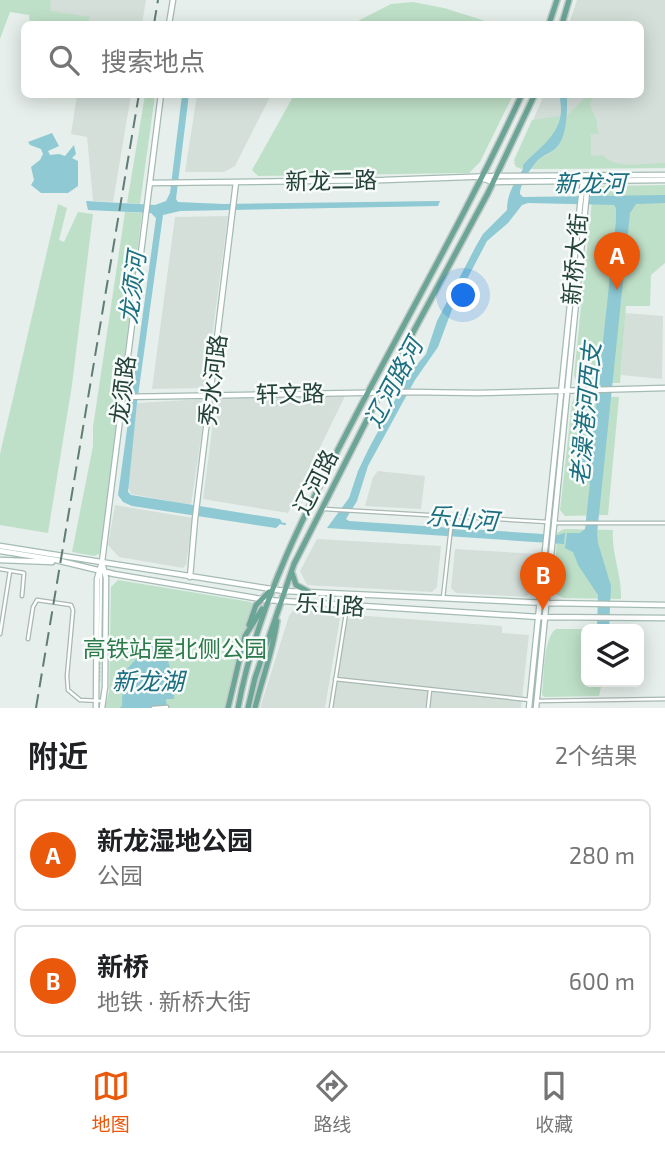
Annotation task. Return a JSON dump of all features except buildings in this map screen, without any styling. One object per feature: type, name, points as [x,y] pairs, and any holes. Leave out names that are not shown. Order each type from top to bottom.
[{"type":"main road","points":[[550,21],[557,0]]},
{"type":"main road","points":[[563,21],[569,0]]},
{"type":"main road","name":"辽河路","points":[[238,708],[264,600],[309,506],[520,98]]},
{"type":"main road","name":"辽河路","points":[[248,708],[280,601],[321,508],[495,179],[533,98]]},
{"type":"main road","points":[[292,571],[296,585],[309,592]]},
{"type":"main road","points":[[228,708],[245,636],[264,600]]},
{"type":"main road","points":[[255,708],[273,650],[280,601]]},
{"type":"street","points":[[170,21],[173,0]]},
{"type":"street","name":"龙须路","points":[[102,708],[105,687],[102,562],[161,98]]},
{"type":"street","points":[[495,179],[665,177]]},
{"type":"street","name":"新龙二路","points":[[150,183],[495,179]]},
{"type":"street","name":"新桥大街","points":[[529,708],[542,618],[547,603],[551,523],[586,179]]},
{"type":"street","name":"秀水河路","points":[[190,578],[236,182]]},
{"type":"street","points":[[565,390],[665,388]]},
{"type":"street","name":"轩文路","points":[[122,397],[565,390]]},
{"type":"street","points":[[321,508],[551,523],[665,523]]},
{"type":"street","points":[[443,598],[453,517]]},
{"type":"street","name":"乐山路","points":[[0,549],[102,562],[271,590],[540,603],[665,605]]},
{"type":"street","name":"乐山路","points":[[0,549],[102,571],[264,600],[542,618],[665,618]]},
{"type":"street","name":"新桥大街","points":[[536,708],[542,618],[540,603],[549,549]]},
{"type":"street","points":[[0,560],[74,564]]},
{"type":"street","points":[[0,569],[24,573],[22,596]]},
{"type":"street","points":[[0,634],[10,571]]},
{"type":"street","points":[[100,650],[102,571]]},
{"type":"street","name":"龙须路","points":[[96,708],[102,571]]},
{"type":"street","points":[[28,639],[33,607],[37,600],[72,607],[68,690],[80,700],[103,701]]},
{"type":"street","points":[[331,708],[347,607]]},
{"type":"street","points":[[335,679],[530,700]]},
{"type":"street","points":[[428,708],[430,690]]},
{"type":"street","points":[[536,701],[665,699]]},
{"type":"street","points":[[153,708],[167,707]]},
{"type":"shaded area","points":[[51,0],[146,0],[142,21],[90,21],[90,18],[49,11]]},
{"type":"shaded area","points":[[577,0],[665,0],[665,168],[521,169],[514,164],[543,98],[644,98],[644,21],[570,21]]},
{"type":"shaded area","points":[[77,98],[130,98],[113,202],[93,201],[87,137],[71,134]]},
{"type":"shaded area","points":[[197,98],[269,98],[235,166],[224,172],[185,172]]},
{"type":"shaded area","points":[[228,216],[206,384],[201,388],[152,389],[175,217]]},
{"type":"shaded area","points":[[625,313],[663,316],[662,379],[621,375]]},
{"type":"shaded area","points":[[345,396],[288,513],[203,499],[216,400],[221,397]]},
{"type":"shaded area","points":[[204,399],[206,405],[191,505],[131,494],[127,485],[137,403]]},
{"type":"shaded area","points":[[378,471],[425,476],[421,509],[365,506],[373,477]]},
{"type":"shaded area","points":[[115,505],[193,518],[186,565],[183,568],[119,557],[108,545]]},
{"type":"shaded area","points":[[317,539],[441,546],[437,587],[432,592],[307,585],[300,571]]},
{"type":"shaded area","points":[[455,549],[537,554],[534,589],[526,597],[456,593],[451,588]]},
{"type":"shaded area","points":[[294,609],[337,612],[340,618],[325,708],[260,708],[289,616]]},
{"type":"shaded area","points":[[354,615],[502,626],[502,633],[529,635],[521,708],[333,708],[347,620]]},
{"type":"green space","points":[[0,0],[51,0],[50,11],[90,17],[89,21],[30,21],[29,15],[10,12],[0,39]]},
{"type":"green space","points":[[413,2],[485,21],[358,21],[391,4]]},
{"type":"green space","points":[[144,98],[155,98],[140,204],[127,203]]},
{"type":"green space","points":[[292,98],[512,98],[480,162],[469,173],[258,176],[252,170]]},
{"type":"green space","points":[[585,98],[592,98],[590,105],[599,134],[591,134],[591,156],[603,155],[608,160],[623,164],[665,163],[665,168],[531,169],[541,157],[558,147],[568,114]]},
{"type":"green space","points":[[560,116],[556,131],[551,137],[523,165],[523,169],[516,167],[514,160],[532,120]]},
{"type":"green space","points":[[665,185],[665,263],[651,275],[650,306],[626,306],[620,383],[577,383],[574,375],[593,191],[602,186]]},
{"type":"green space","points":[[58,204],[67,208],[59,240],[64,242],[78,212],[93,214],[72,385],[48,533],[0,525],[0,454]]},
{"type":"green space","points":[[125,212],[142,213],[101,549],[99,554],[94,556],[72,552],[93,446],[93,427]]},
{"type":"green space","points":[[619,397],[608,515],[565,516],[560,510],[572,403],[574,398]]},
{"type":"green space","points":[[564,529],[613,530],[621,599],[563,598],[554,593],[557,533]]},
{"type":"green space","name":"高铁站屋北侧公园","points":[[118,580],[251,602],[253,605],[225,708],[105,708],[109,692],[111,587]]},
{"type":"green space","points":[[556,629],[581,629],[581,687],[601,687],[599,696],[542,695],[546,649]]},
{"type":"water","points":[[182,98],[189,98],[176,199],[178,202],[223,204],[440,201],[438,206],[180,211],[163,215],[137,403],[128,492],[131,495],[280,519],[282,522],[276,528],[132,506],[123,502],[118,495],[156,218],[151,213],[88,210],[86,201],[155,205],[166,201],[170,193]]},
{"type":"water","points":[[560,98],[567,98],[563,137],[556,148],[538,160],[529,171],[520,190],[523,197],[665,195],[665,203],[636,204],[630,213],[597,534],[611,586],[609,624],[597,624],[598,595],[578,565],[573,552],[565,548],[567,533],[580,533],[585,529],[590,483],[581,474],[583,451],[592,443],[616,221],[614,205],[528,203],[522,205],[508,223],[487,241],[454,304],[438,347],[415,380],[368,466],[357,501],[346,519],[558,535],[565,533],[564,544],[327,528],[349,498],[368,450],[409,374],[426,354],[437,321],[476,246],[483,234],[507,210],[510,194],[523,165],[552,135],[560,120]]},
{"type":"water","points":[[52,133],[59,146],[48,151],[50,155],[65,156],[74,145],[76,154],[72,158],[78,161],[78,186],[68,193],[41,193],[31,185],[34,180],[31,167],[43,154],[41,149],[28,142]]},
{"type":"water","name":"新龙湖","points":[[160,635],[171,671],[175,673],[174,699],[166,699],[167,708],[119,708],[122,706],[123,675],[120,671],[126,670],[138,657],[136,653],[140,650],[142,652]]},
{"type":"waterway","name":"乐山河","points":[[279,523],[285,524]]},
{"type":"tunnel","points":[[99,681],[100,650]]},
{"type":"railway","points":[[154,21],[158,0]]},
{"type":"railway","points":[[36,708],[138,98]]},
{"type":"place","name":"新龙湿地公园","points":[[617,290]]},
{"type":"place","name":"新桥","points":[[543,610]]},
{"type":"water label","name":"新龙河","points":[[590,184]]},
{"type":"water label","name":"龙须河","points":[[133,288]]},
{"type":"water label","name":"辽河路河","points":[[394,383]]},
{"type":"water label","name":"老澡港河西支","points":[[586,414]]}]
